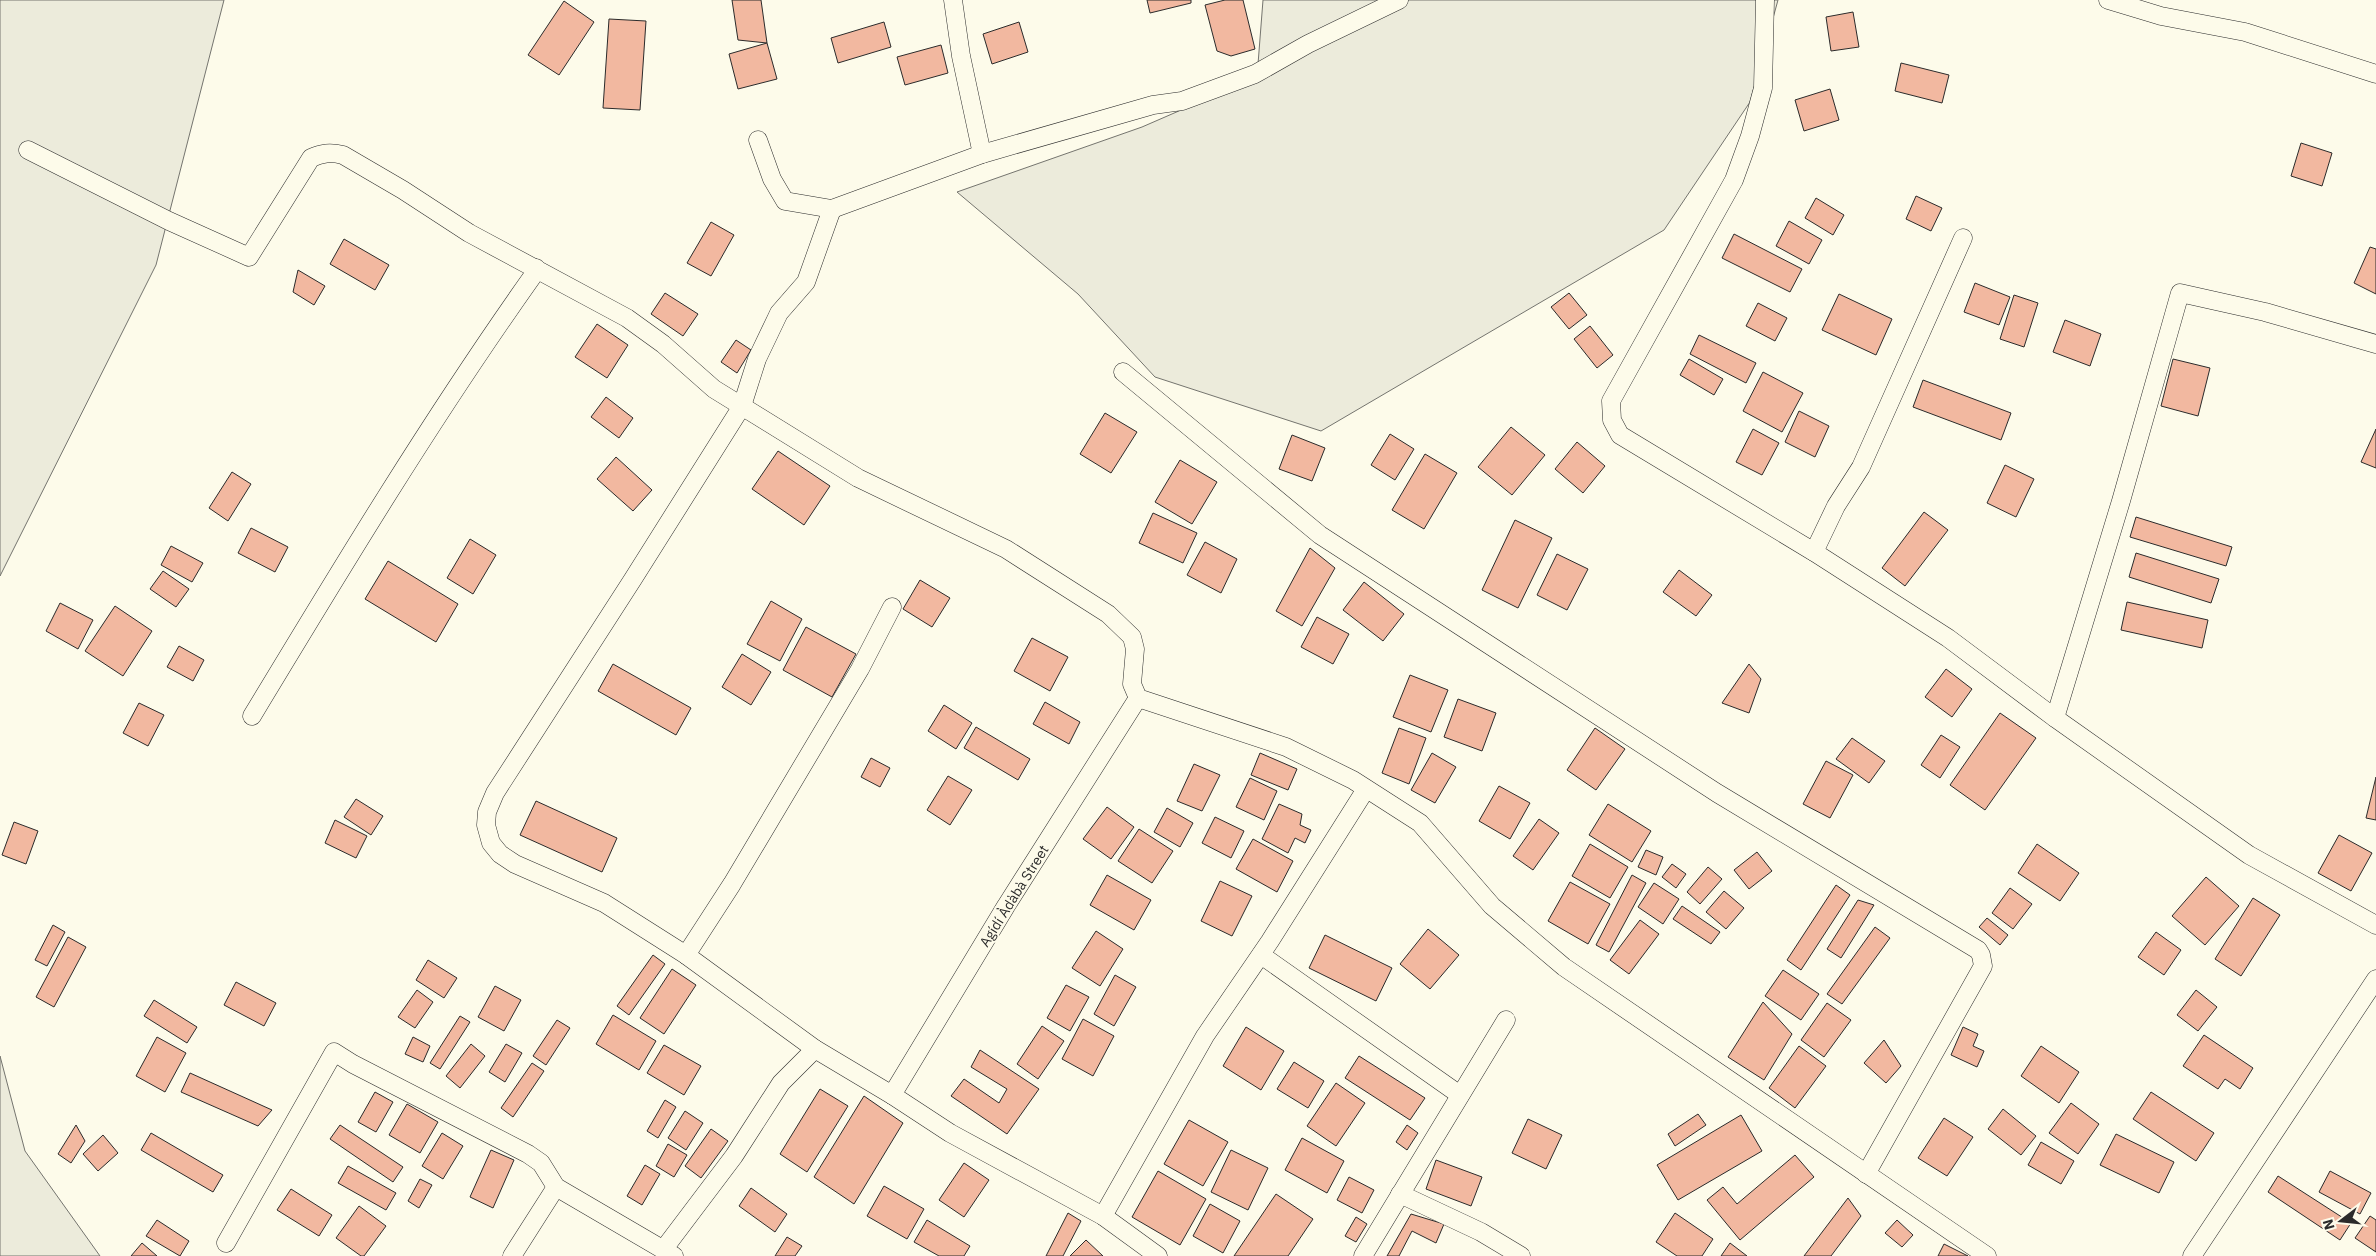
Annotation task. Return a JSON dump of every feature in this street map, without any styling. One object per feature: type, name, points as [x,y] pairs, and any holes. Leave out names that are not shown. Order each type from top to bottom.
[{"type":"street","points":[[953,0],[961,56],[982,154]]},
{"type":"street","points":[[758,140],[772,179],[785,201],[832,209],[982,154],[1154,105],[1182,101],[1255,74],[1308,44],[1399,0]]},
{"type":"street","points":[[1765,0],[1762,19],[1763,88],[1750,136],[1734,180],[1611,401],[1612,420],[1620,435],[1814,552],[1948,638],[2055,718],[2249,855],[2376,925]]},
{"type":"street","points":[[2108,0],[2161,16],[2245,32],[2376,74]]},
{"type":"street","points":[[28,150],[169,221],[250,257],[311,158],[332,152],[343,155],[403,190],[469,234],[627,318],[663,344],[714,389],[858,478],[1006,548],[1108,614],[1132,638],[1135,649],[1132,684],[1138,698],[1286,747],[1366,789],[1420,823],[1492,906],[1564,967],[1987,1256]]},
{"type":"street","points":[[832,209],[806,282],[779,313],[757,359],[742,406],[495,793],[487,812],[486,825],[491,843],[500,854],[515,864],[604,903],[686,955],[814,1049],[892,1095],[950,1133],[1103,1216],[1158,1256]]},
{"type":"street","points":[[1814,552],[1836,506],[1861,467],[1963,238]]},
{"type":"street","points":[[252,716],[355,545],[445,405],[532,277],[536,268]]},
{"type":"street","points":[[2055,718],[2121,501],[2180,293],[2265,312],[2376,344]]},
{"type":"street","points":[[1123,372],[1320,535],[1717,794],[1978,950],[1983,966],[1866,1174]]},
{"type":"street","points":[[686,955],[732,884],[860,668],[892,607]]},
{"type":"street","name":"Agídí Àdàbà Street","points":[[892,1095],[1006,906],[1138,698]]},
{"type":"street","points":[[1103,1216],[1205,1036],[1261,955],[1366,789]]},
{"type":"street","points":[[1261,955],[1460,1095]]},
{"type":"street","points":[[2192,1256],[2376,979]]},
{"type":"street","points":[[1363,1256],[1506,1020]]},
{"type":"street","points":[[226,1243],[334,1052],[353,1064],[528,1154],[541,1163],[556,1187],[669,1253],[781,1083],[814,1049]]},
{"type":"street","points":[[512,1256],[556,1187]]},
{"type":"street","points":[[1400,1194],[1481,1232],[1521,1256]]},
{"type":"shaded area","points":[[0,0],[224,0],[156,265],[0,576]]},
{"type":"shaded area","points":[[1263,0],[1778,0],[1750,102],[1664,230],[1321,431],[1155,377],[1078,294],[957,192],[1142,127],[1257,77]]},
{"type":"shaded area","points":[[0,1056],[25,1151],[100,1256],[0,1256]]},
{"type":"building","points":[[732,0],[761,0],[767,43],[738,40]]},
{"type":"building","points":[[1147,0],[1191,0],[1191,3],[1150,13]]},
{"type":"building","points":[[1225,0],[1243,0],[1255,49],[1231,56],[1217,51],[1205,5]]},
{"type":"building","points":[[564,1],[594,22],[559,75],[528,55]]},
{"type":"building","points":[[1853,12],[1859,47],[1831,51],[1826,17]]},
{"type":"building","points":[[609,19],[646,21],[640,110],[603,108]]},
{"type":"building","points":[[884,22],[891,47],[838,63],[831,38]]},
{"type":"building","points":[[1019,22],[1028,52],[992,64],[983,34]]},
{"type":"building","points":[[767,43],[777,79],[738,89],[729,54]]},
{"type":"building","points":[[941,45],[948,73],[905,85],[897,57]]},
{"type":"building","points":[[1901,63],[1949,75],[1942,103],[1895,91]]},
{"type":"building","points":[[1830,89],[1839,120],[1804,131],[1795,100]]},
{"type":"building","points":[[2301,143],[2332,153],[2322,186],[2291,176]]},
{"type":"building","points":[[1916,196],[1942,208],[1931,231],[1906,219]]},
{"type":"building","points":[[1816,198],[1844,215],[1833,235],[1805,218]]},
{"type":"building","points":[[1789,221],[1822,240],[1809,264],[1776,246]]},
{"type":"building","points":[[711,222],[734,235],[711,276],[687,263]]},
{"type":"building","points":[[1734,234],[1802,269],[1790,292],[1722,258]]},
{"type":"building","points":[[344,239],[389,265],[375,290],[330,264]]},
{"type":"building","points":[[2370,247],[2376,249],[2376,294],[2354,283]]},
{"type":"building","points":[[298,270],[325,286],[314,305],[293,292]]},
{"type":"building","points":[[1975,283],[2010,297],[1999,325],[1964,312]]},
{"type":"building","points":[[665,293],[698,314],[683,336],[651,314]]},
{"type":"building","points":[[1569,293],[1587,315],[1569,329],[1551,307]]},
{"type":"building","points":[[1839,294],[1892,319],[1876,355],[1822,330]]},
{"type":"building","points":[[2014,295],[2038,303],[2024,347],[2000,339]]},
{"type":"building","points":[[1758,303],[1787,318],[1775,341],[1746,326]]},
{"type":"building","points":[[2065,320],[2101,334],[2090,366],[2053,352]]},
{"type":"building","points":[[597,324],[628,345],[607,378],[575,357]]},
{"type":"building","points":[[1590,326],[1613,355],[1597,368],[1574,339]]},
{"type":"building","points":[[1699,335],[1756,363],[1746,383],[1690,354]]},
{"type":"building","points":[[736,340],[751,350],[737,373],[721,362]]},
{"type":"building","points":[[1689,359],[1723,379],[1714,395],[1680,375]]},
{"type":"building","points":[[2173,359],[2210,368],[2198,416],[2161,406]]},
{"type":"building","points":[[1763,372],[1803,393],[1782,432],[1743,411]]},
{"type":"building","points":[[1923,380],[2011,413],[2001,440],[1913,407]]},
{"type":"building","points":[[606,397],[633,418],[619,438],[591,417]]},
{"type":"building","points":[[1799,411],[1829,426],[1815,457],[1785,442]]},
{"type":"building","points":[[1105,413],[1137,432],[1111,473],[1080,454]]},
{"type":"building","points":[[1511,427],[1545,455],[1512,495],[1478,467]]},
{"type":"building","points":[[1753,429],[1779,443],[1762,475],[1736,462]]},
{"type":"building","points":[[2376,429],[2376,468],[2361,462]]},
{"type":"building","points":[[1390,434],[1414,449],[1395,480],[1371,465]]},
{"type":"building","points":[[1292,435],[1325,448],[1312,481],[1279,469]]},
{"type":"building","points":[[1577,442],[1605,466],[1583,493],[1555,469]]},
{"type":"building","points":[[778,451],[830,486],[804,525],[752,489]]},
{"type":"building","points":[[1425,454],[1457,473],[1424,529],[1392,510]]},
{"type":"building","points":[[616,457],[652,490],[633,511],[597,479]]},
{"type":"building","points":[[1180,460],[1217,482],[1192,524],[1155,502]]},
{"type":"building","points":[[2005,465],[2034,479],[2016,517],[1987,503]]},
{"type":"building","points":[[232,472],[251,484],[228,521],[209,508]]},
{"type":"building","points":[[1924,512],[1948,530],[1905,586],[1882,568]]},
{"type":"building","points":[[1153,513],[1197,533],[1183,563],[1139,543]]},
{"type":"building","points":[[2136,517],[2232,547],[2226,566],[2130,537]]},
{"type":"building","points":[[1515,520],[1552,538],[1518,608],[1482,590]]},
{"type":"building","points":[[251,528],[288,547],[275,572],[238,553]]},
{"type":"building","points":[[470,539],[496,555],[473,594],[447,578]]},
{"type":"building","points":[[1205,542],[1237,559],[1221,593],[1187,575]]},
{"type":"building","points":[[171,546],[203,563],[192,582],[161,565]]},
{"type":"building","points":[[1310,548],[1335,568],[1302,626],[1276,611]]},
{"type":"building","points":[[2136,553],[2219,579],[2211,603],[2129,577]]},
{"type":"building","points":[[1557,554],[1588,569],[1567,610],[1537,595]]},
{"type":"building","points":[[388,561],[458,604],[436,642],[365,599]]},
{"type":"building","points":[[1679,570],[1712,595],[1696,616],[1663,592]]},
{"type":"building","points":[[163,571],[189,589],[176,607],[150,589]]},
{"type":"building","points":[[920,580],[950,598],[932,627],[903,609]]},
{"type":"building","points":[[1364,582],[1404,614],[1383,641],[1343,610]]},
{"type":"building","points":[[771,601],[802,619],[780,661],[747,644]]},
{"type":"building","points":[[2127,602],[2208,620],[2202,648],[2121,630]]},
{"type":"building","points":[[60,603],[93,620],[78,649],[46,631]]},
{"type":"building","points":[[115,606],[152,631],[123,676],[85,651]]},
{"type":"building","points":[[1317,617],[1349,634],[1333,664],[1301,647]]},
{"type":"building","points":[[806,627],[856,654],[832,697],[783,670]]},
{"type":"building","points":[[1032,638],[1068,657],[1050,691],[1014,671]]},
{"type":"building","points":[[179,646],[204,660],[193,681],[167,667]]},
{"type":"building","points":[[742,654],[771,672],[751,705],[722,687]]},
{"type":"building","points":[[613,664],[691,708],[676,735],[598,691]]},
{"type":"building","points":[[1749,664],[1761,679],[1749,713],[1722,703]]},
{"type":"building","points":[[1946,669],[1972,689],[1952,717],[1925,697]]},
{"type":"building","points":[[1410,675],[1448,690],[1431,732],[1393,717]]},
{"type":"building","points":[[1458,699],[1496,713],[1482,751],[1444,737]]},
{"type":"building","points":[[1045,702],[1080,722],[1069,744],[1033,724]]},
{"type":"building","points":[[139,703],[164,715],[148,746],[123,733]]},
{"type":"building","points":[[944,705],[972,723],[956,749],[928,731]]},
{"type":"building","points":[[2000,713],[2036,738],[1985,810],[1950,785]]},
{"type":"building","points":[[976,727],[1030,759],[1018,780],[964,748]]},
{"type":"building","points":[[1399,728],[1426,738],[1409,784],[1382,773]]},
{"type":"building","points":[[1595,728],[1625,749],[1596,790],[1567,770]]},
{"type":"building","points":[[1941,735],[1960,747],[1940,778],[1921,765]]},
{"type":"building","points":[[1852,738],[1885,761],[1869,783],[1836,759]]},
{"type":"building","points":[[1260,753],[1297,769],[1288,790],[1251,775]]},
{"type":"building","points":[[1432,753],[1456,767],[1435,803],[1411,790]]},
{"type":"building","points":[[871,758],[890,768],[880,787],[861,777]]},
{"type":"building","points":[[1826,761],[1853,775],[1830,818],[1803,804]]},
{"type":"building","points":[[1194,764],[1220,775],[1202,811],[1177,801]]},
{"type":"building","points":[[948,776],[972,790],[950,825],[927,810]]},
{"type":"building","points":[[2376,777],[2376,820],[2366,818]]},
{"type":"building","points":[[1250,778],[1277,791],[1264,820],[1236,807]]},
{"type":"building","points":[[1499,786],[1530,803],[1510,839],[1479,821]]},
{"type":"building","points":[[356,799],[383,816],[371,835],[344,817]]},
{"type":"building","points":[[536,801],[617,838],[602,872],[520,835]]},
{"type":"building","points":[[1279,804],[1302,814],[1300,825],[1311,830],[1305,843],[1295,838],[1288,853],[1262,839]]},
{"type":"building","points":[[1608,804],[1651,831],[1632,862],[1589,835]]},
{"type":"building","points":[[1107,807],[1134,827],[1111,859],[1083,839]]},
{"type":"building","points":[[1167,808],[1193,823],[1180,847],[1154,832]]},
{"type":"building","points":[[1215,817],[1244,831],[1231,858],[1202,843]]},
{"type":"building","points":[[1539,819],[1559,833],[1533,870],[1513,856]]},
{"type":"building","points":[[335,820],[367,836],[356,858],[325,843]]},
{"type":"building","points":[[14,822],[38,831],[26,864],[2,855]]},
{"type":"building","points":[[1139,829],[1173,851],[1152,883],[1118,861]]},
{"type":"building","points":[[2339,835],[2372,853],[2351,891],[2318,873]]},
{"type":"building","points":[[1253,839],[1293,861],[1277,892],[1236,869]]},
{"type":"building","points":[[1590,844],[1628,867],[1610,898],[1572,876]]},
{"type":"building","points":[[2037,844],[2079,873],[2060,901],[2018,873]]},
{"type":"building","points":[[1646,850],[1663,857],[1656,875],[1638,867]]},
{"type":"building","points":[[1757,852],[1772,871],[1749,889],[1734,870]]},
{"type":"building","points":[[1672,864],[1686,874],[1676,888],[1662,877]]},
{"type":"building","points":[[1708,867],[1722,879],[1700,904],[1687,892]]},
{"type":"building","points":[[1107,875],[1151,900],[1134,930],[1090,905]]},
{"type":"building","points":[[1632,875],[1646,883],[1609,952],[1596,945]]},
{"type":"building","points":[[2206,877],[2239,906],[2205,945],[2172,916]]},
{"type":"building","points":[[1220,881],[1252,896],[1232,936],[1201,921]]},
{"type":"building","points":[[1570,882],[1610,904],[1588,944],[1548,921]]},
{"type":"building","points":[[1654,883],[1679,899],[1663,924],[1638,907]]},
{"type":"building","points":[[1836,885],[1850,895],[1801,970],[1787,960]]},
{"type":"building","points":[[2010,888],[2032,904],[2013,929],[1992,913]]},
{"type":"building","points":[[1724,891],[1744,908],[1726,929],[1706,912]]},
{"type":"building","points":[[2253,898],[2280,915],[2241,976],[2215,959]]},
{"type":"building","points":[[1858,900],[1874,905],[1841,958],[1827,949]]},
{"type":"building","points":[[1682,906],[1720,932],[1711,944],[1673,919]]},
{"type":"building","points":[[1987,918],[2008,935],[2000,945],[1979,927]]},
{"type":"building","points":[[1640,920],[1659,934],[1629,974],[1610,960]]},
{"type":"building","points":[[53,925],[65,932],[47,966],[35,960]]},
{"type":"building","points":[[1875,927],[1890,938],[1842,1004],[1827,994]]},
{"type":"building","points":[[1428,929],[1459,955],[1430,989],[1400,964]]},
{"type":"building","points":[[1096,931],[1123,949],[1100,986],[1072,968]]},
{"type":"building","points":[[2156,932],[2181,950],[2164,975],[2138,957]]},
{"type":"building","points":[[1325,935],[1392,968],[1376,1001],[1309,968]]},
{"type":"building","points":[[68,937],[86,947],[54,1007],[36,997]]},
{"type":"building","points":[[653,955],[665,964],[629,1015],[617,1006]]},
{"type":"building","points":[[428,960],[457,978],[444,998],[416,980]]},
{"type":"building","points":[[672,969],[696,985],[664,1034],[640,1018]]},
{"type":"building","points":[[1783,970],[1819,994],[1801,1020],[1765,996]]},
{"type":"building","points":[[1115,975],[1136,987],[1114,1026],[1094,1014]]},
{"type":"building","points":[[236,982],[276,1003],[264,1026],[224,1005]]},
{"type":"building","points":[[1066,985],[1089,997],[1070,1031],[1047,1018]]},
{"type":"building","points":[[495,986],[521,1000],[504,1031],[478,1017]]},
{"type":"building","points":[[417,990],[433,1002],[415,1028],[398,1017]]},
{"type":"building","points":[[2196,990],[2217,1007],[2198,1031],[2177,1015]]},
{"type":"building","points":[[154,1000],[197,1027],[187,1043],[144,1016]]},
{"type":"building","points":[[1763,1002],[1792,1034],[1764,1080],[1728,1057]]},
{"type":"building","points":[[1827,1003],[1851,1020],[1824,1057],[1801,1040]]},
{"type":"building","points":[[613,1015],[656,1041],[639,1070],[596,1044]]},
{"type":"building","points":[[460,1016],[470,1022],[440,1069],[430,1063]]},
{"type":"building","points":[[1083,1019],[1114,1036],[1093,1076],[1062,1059]]},
{"type":"building","points":[[557,1020],[570,1028],[546,1065],[533,1056]]},
{"type":"building","points":[[1042,1026],[1064,1041],[1038,1079],[1017,1064]]},
{"type":"building","points":[[1246,1027],[1284,1051],[1261,1090],[1223,1066]]},
{"type":"building","points":[[1963,1027],[1978,1034],[1973,1046],[1984,1051],[1977,1067],[1951,1055]]},
{"type":"building","points":[[2204,1035],[2253,1068],[2240,1089],[2225,1079],[2218,1089],[2183,1066]]},
{"type":"building","points":[[157,1037],[186,1053],[165,1092],[136,1076]]},
{"type":"building","points":[[413,1037],[430,1046],[423,1062],[405,1054]]},
{"type":"building","points":[[1884,1040],[1901,1066],[1886,1083],[1864,1063]]},
{"type":"building","points":[[471,1044],[485,1056],[460,1088],[446,1076]]},
{"type":"building","points":[[506,1044],[522,1053],[505,1082],[489,1072]]},
{"type":"building","points":[[664,1045],[701,1066],[684,1095],[647,1073]]},
{"type":"building","points":[[1799,1046],[1826,1066],[1795,1108],[1769,1088]]},
{"type":"building","points":[[2041,1046],[2079,1072],[2059,1103],[2021,1076]]},
{"type":"building","points":[[980,1050],[1039,1089],[1007,1134],[951,1096],[964,1079],[999,1103],[1007,1089],[971,1067]]},
{"type":"building","points":[[1359,1056],[1425,1098],[1410,1120],[1345,1078]]},
{"type":"building","points":[[1294,1062],[1324,1081],[1308,1108],[1277,1089]]},
{"type":"building","points":[[532,1063],[544,1071],[513,1117],[501,1108]]},
{"type":"building","points":[[190,1073],[272,1110],[258,1126],[181,1092]]},
{"type":"building","points":[[1336,1083],[1365,1103],[1336,1146],[1307,1126]]},
{"type":"building","points":[[820,1089],[848,1106],[807,1172],[780,1154]]},
{"type":"building","points":[[375,1092],[393,1102],[376,1132],[358,1122]]},
{"type":"building","points":[[2151,1092],[2214,1133],[2196,1161],[2133,1119]]},
{"type":"building","points":[[864,1096],[903,1123],[854,1204],[814,1177]]},
{"type":"building","points":[[665,1100],[676,1107],[658,1138],[647,1131]]},
{"type":"building","points":[[2071,1103],[2099,1124],[2078,1154],[2049,1133]]},
{"type":"building","points":[[407,1104],[438,1122],[420,1153],[389,1135]]},
{"type":"building","points":[[2003,1109],[2036,1136],[2021,1155],[1988,1129]]},
{"type":"building","points":[[685,1111],[703,1123],[686,1150],[668,1138]]},
{"type":"building","points":[[1698,1114],[1706,1125],[1675,1146],[1668,1134]]},
{"type":"building","points":[[1741,1115],[1762,1151],[1678,1200],[1657,1165]]},
{"type":"building","points":[[1944,1118],[1973,1137],[1947,1176],[1918,1158]]},
{"type":"building","points":[[1528,1119],[1562,1135],[1546,1169],[1512,1153]]},
{"type":"building","points":[[1189,1120],[1228,1142],[1203,1186],[1164,1164]]},
{"type":"building","points":[[76,1125],[85,1141],[71,1163],[58,1154]]},
{"type":"building","points":[[340,1125],[403,1167],[393,1182],[330,1139]]},
{"type":"building","points":[[1407,1125],[1418,1133],[1407,1150],[1396,1142]]},
{"type":"building","points":[[711,1129],[728,1141],[701,1178],[685,1166]]},
{"type":"building","points":[[151,1133],[223,1175],[213,1192],[141,1150]]},
{"type":"building","points":[[442,1133],[463,1146],[443,1179],[422,1166]]},
{"type":"building","points":[[2116,1134],[2174,1162],[2159,1193],[2100,1165]]},
{"type":"building","points":[[103,1135],[118,1153],[98,1171],[83,1154]]},
{"type":"building","points":[[1302,1138],[1344,1161],[1327,1193],[1285,1170]]},
{"type":"building","points":[[2041,1142],[2074,1161],[2061,1184],[2028,1165]]},
{"type":"building","points":[[668,1144],[687,1155],[674,1177],[656,1166]]},
{"type":"building","points":[[491,1150],[514,1160],[493,1208],[470,1197]]},
{"type":"building","points":[[1231,1150],[1268,1168],[1248,1210],[1211,1192]]},
{"type":"building","points":[[1795,1155],[1814,1177],[1740,1240],[1707,1200],[1723,1187],[1737,1204]]},
{"type":"building","points":[[1436,1160],[1482,1177],[1471,1206],[1426,1189]]},
{"type":"building","points":[[964,1163],[989,1180],[964,1217],[939,1200]]},
{"type":"building","points":[[645,1165],[660,1174],[642,1205],[627,1196]]},
{"type":"building","points":[[348,1166],[396,1193],[386,1210],[338,1183]]},
{"type":"building","points":[[1158,1171],[1206,1199],[1180,1245],[1132,1217]]},
{"type":"building","points":[[2330,1171],[2371,1193],[2360,1214],[2319,1192]]},
{"type":"building","points":[[2278,1176],[2351,1223],[2340,1240],[2268,1192]]},
{"type":"building","points":[[1349,1177],[1374,1190],[1362,1213],[1337,1200]]},
{"type":"building","points":[[420,1179],[432,1185],[419,1208],[408,1201]]},
{"type":"building","points":[[884,1186],[924,1209],[907,1239],[867,1216]]},
{"type":"building","points":[[751,1188],[787,1214],[775,1232],[739,1206]]},
{"type":"building","points":[[291,1189],[332,1215],[319,1236],[277,1210]]},
{"type":"building","points":[[1276,1194],[1313,1219],[1288,1256],[1234,1256]]},
{"type":"building","points":[[1848,1198],[1861,1216],[1831,1256],[1804,1256]]},
{"type":"building","points":[[1210,1204],[1240,1221],[1223,1253],[1193,1236]]},
{"type":"building","points":[[359,1206],[386,1226],[364,1256],[361,1256],[336,1238]]},
{"type":"building","points":[[1068,1213],[1081,1221],[1063,1256],[1046,1256]]},
{"type":"building","points":[[1675,1213],[1713,1239],[1702,1256],[1677,1256],[1656,1242]]},
{"type":"building","points":[[1411,1214],[1444,1224],[1436,1243],[1412,1231],[1399,1256],[1387,1256]]},
{"type":"building","points":[[2370,1216],[2376,1220],[2376,1252],[2355,1238]]},
{"type":"building","points":[[1356,1217],[1367,1224],[1356,1242],[1345,1236]]},
{"type":"building","points":[[157,1220],[189,1241],[180,1256],[146,1236]]},
{"type":"building","points":[[927,1220],[970,1246],[964,1256],[939,1256],[914,1242]]},
{"type":"building","points":[[1897,1220],[1913,1235],[1902,1247],[1885,1233]]},
{"type":"building","points":[[787,1237],[802,1246],[795,1256],[775,1256]]},
{"type":"building","points":[[1086,1240],[1103,1256],[1070,1256]]},
{"type":"building","points":[[142,1243],[157,1256],[131,1256]]},
{"type":"building","points":[[1730,1243],[1747,1256],[1721,1256]]},
{"type":"building","points":[[1944,1244],[1968,1256],[1938,1256]]}]
